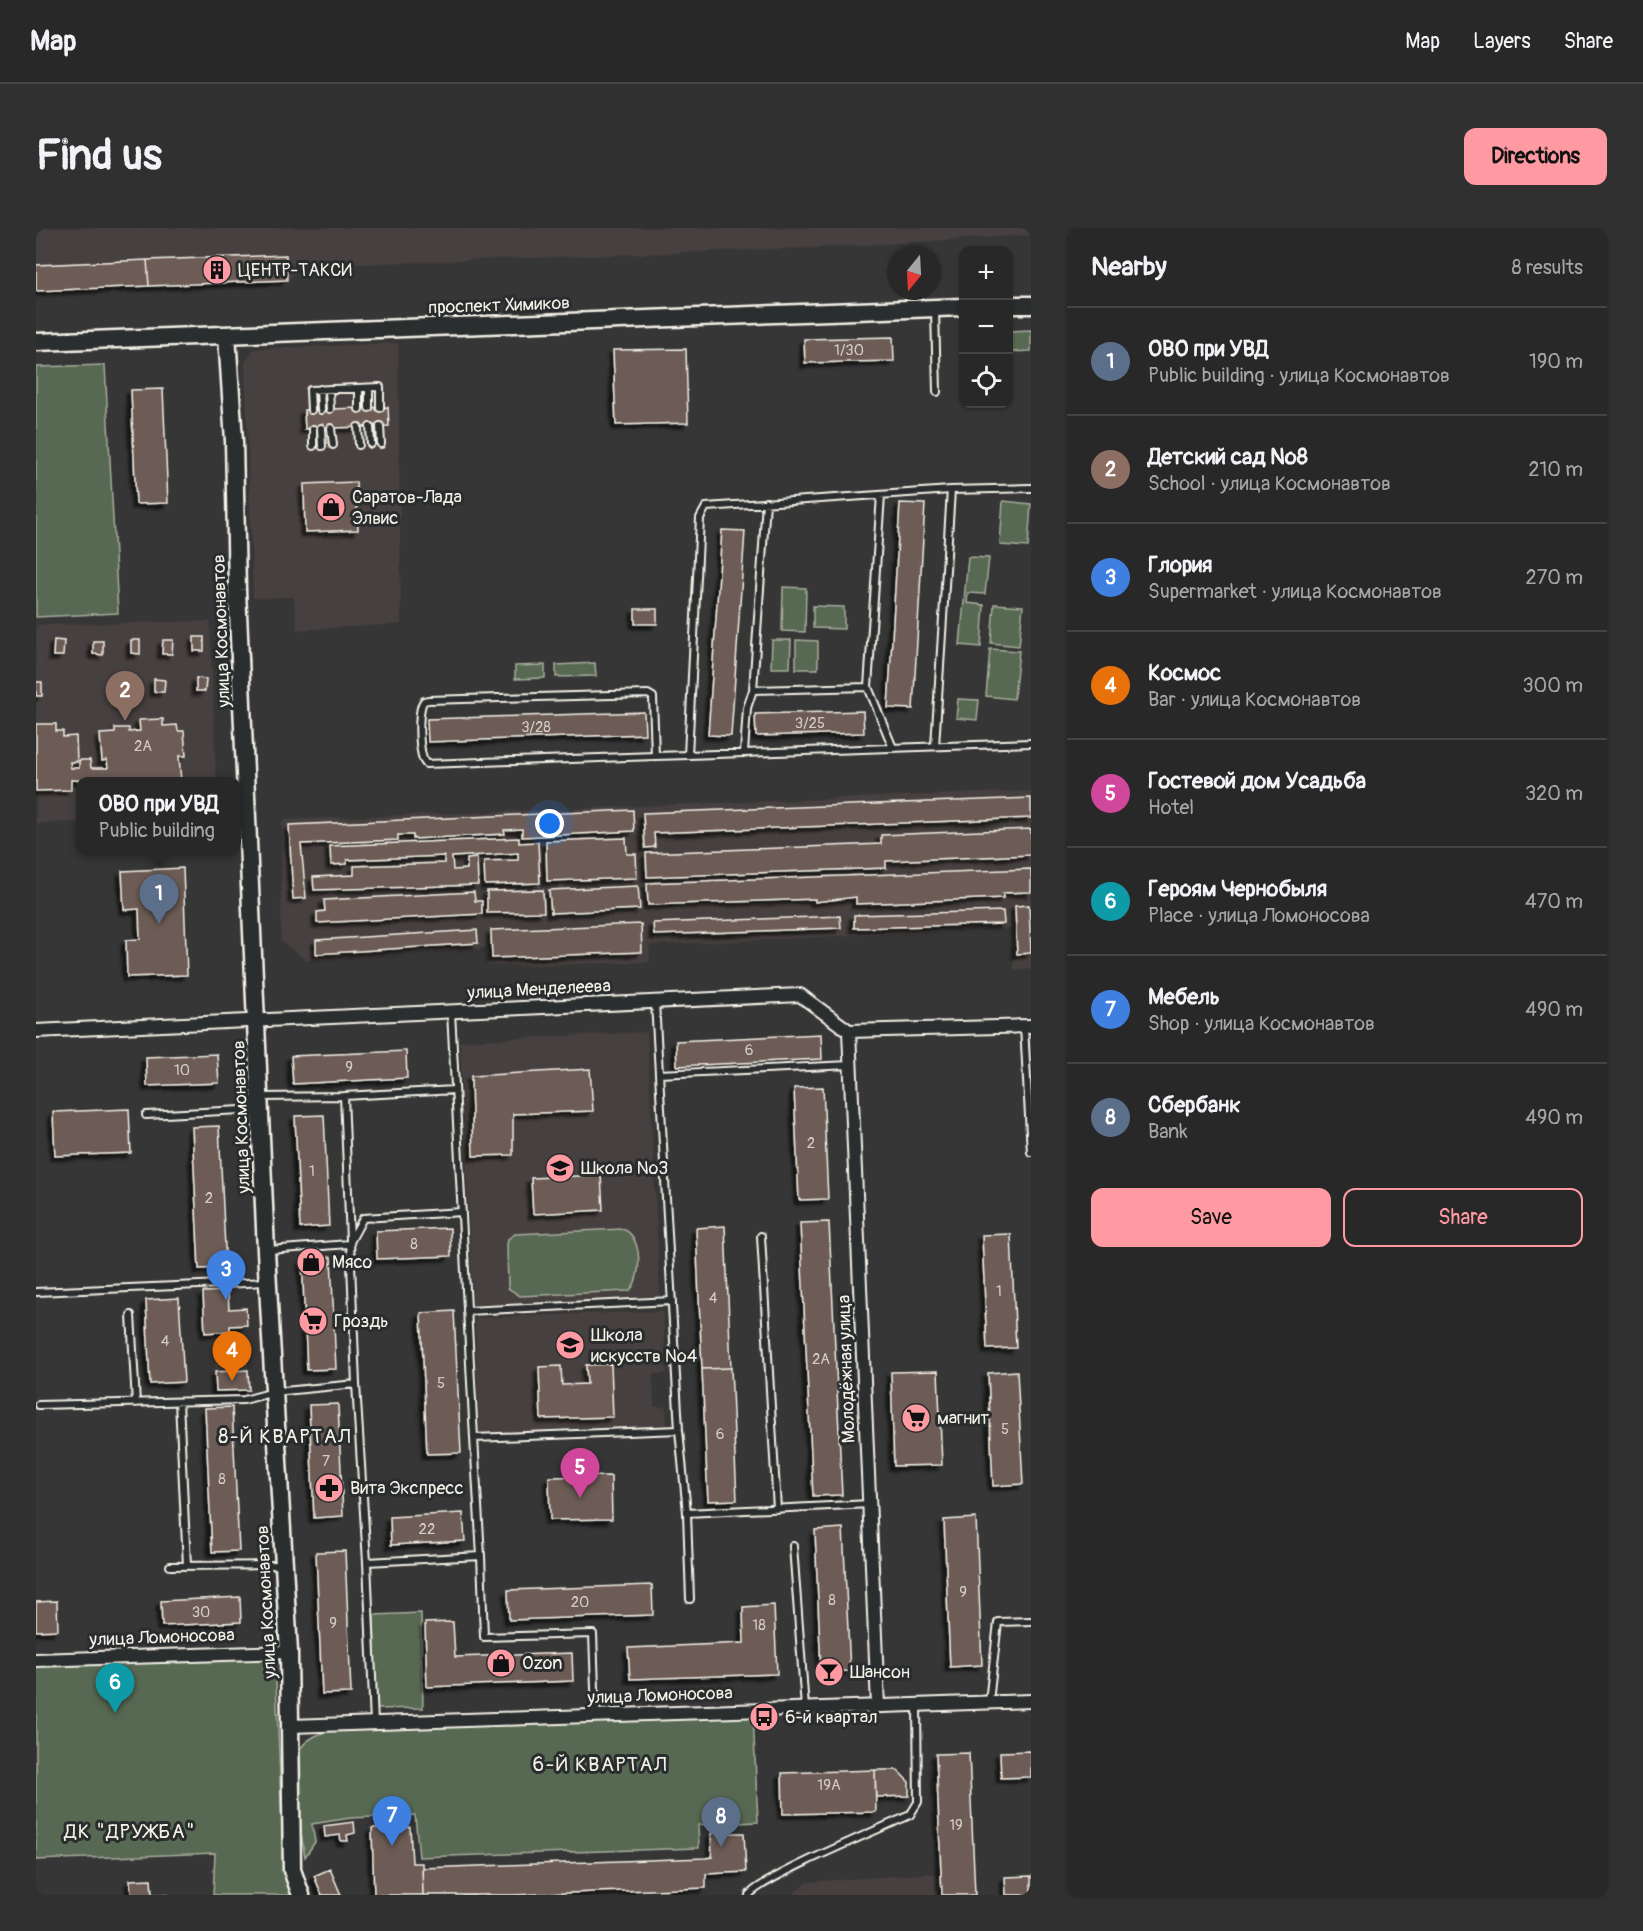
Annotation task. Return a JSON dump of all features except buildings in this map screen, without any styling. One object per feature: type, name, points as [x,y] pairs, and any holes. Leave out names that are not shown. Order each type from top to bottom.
[{"type":"street","points":[[1013,305],[1031,304]]},
{"type":"street","name":"проспект Химиков","points":[[36,342],[959,307]]},
{"type":"street","name":"улица Космонавтов","points":[[227,335],[234,441],[237,590],[266,1251],[289,1652],[292,1870],[301,1895]]},
{"type":"street","name":"улица Менделеева","points":[[36,1031],[800,995],[849,1032]]},
{"type":"street","points":[[849,1032],[1027,1026]]},
{"type":"street","name":"Молодёжная улица","points":[[849,1032],[878,1706]]},
{"type":"street","name":"улица Ломоносова","points":[[36,1660],[289,1652]]},
{"type":"street","name":"улица Ломоносова","points":[[291,1726],[1031,1701]]},
{"type":"lane","points":[[935,308],[937,392]]},
{"type":"lane","points":[[311,410],[310,390],[380,387],[380,408]]},
{"type":"lane","points":[[359,408],[360,388]]},
{"type":"lane","points":[[369,388],[369,408]]},
{"type":"lane","points":[[320,389],[321,410]]},
{"type":"lane","points":[[329,389],[330,409]]},
{"type":"lane","points":[[380,426],[381,444]]},
{"type":"lane","points":[[358,427],[359,445]]},
{"type":"lane","points":[[369,427],[371,444]]},
{"type":"lane","points":[[321,428],[322,446]]},
{"type":"lane","points":[[332,428],[333,446]]},
{"type":"lane","points":[[313,429],[313,446]]},
{"type":"lane","points":[[688,755],[701,512],[712,506],[766,502],[951,490],[1031,488]]},
{"type":"lane","points":[[934,747],[951,490]]},
{"type":"lane","points":[[881,495],[868,687],[893,748]]},
{"type":"lane","points":[[744,753],[747,708],[753,690],[766,502]]},
{"type":"lane","points":[[753,690],[868,687]]},
{"type":"lane","points":[[655,756],[653,697],[648,694],[428,700],[424,701],[419,708],[421,756],[426,764],[1031,743]]},
{"type":"lane","points":[[655,1002],[687,1513],[690,1599]]},
{"type":"lane","points":[[451,1011],[484,1637],[593,1634],[596,1716]]},
{"type":"lane","points":[[1027,1026],[1031,1152]]},
{"type":"lane","points":[[659,1074],[850,1065]]},
{"type":"lane","points":[[146,1115],[344,1096],[455,1090]]},
{"type":"lane","points":[[344,1096],[349,1244],[374,1724]]},
{"type":"lane","points":[[349,1244],[363,1218],[462,1212]]},
{"type":"lane","points":[[761,1236],[777,1509]]},
{"type":"lane","points":[[266,1251],[349,1244]]},
{"type":"lane","points":[[36,1292],[268,1282]]},
{"type":"lane","points":[[467,1311],[672,1301]]},
{"type":"lane","points":[[131,1315],[136,1403]]},
{"type":"lane","points":[[38,1405],[244,1400],[274,1392],[356,1384]]},
{"type":"lane","points":[[179,1402],[187,1565]]},
{"type":"lane","points":[[474,1438],[680,1430]]},
{"type":"lane","points":[[687,1513],[870,1504]]},
{"type":"lane","points":[[793,1546],[805,1708]]},
{"type":"lane","points":[[367,1562],[481,1556]]},
{"type":"lane","points":[[170,1566],[285,1564]]},
{"type":"lane","points":[[989,1703],[998,1622],[1031,1621]]},
{"type":"lane","points":[[749,1895],[753,1890],[782,1875],[910,1815],[918,1802],[917,1704]]},
{"type":"shaded area","points":[[36,228],[1031,228],[1031,235],[833,247],[304,266],[287,280],[285,255],[36,265]]},
{"type":"shaded area","points":[[398,343],[401,624],[297,630],[294,597],[253,598],[245,362],[254,349]]},
{"type":"shaded area","points":[[210,621],[216,777],[76,777],[76,822],[36,823],[36,625]]},
{"type":"shaded area","points":[[1031,791],[1031,969],[1014,969],[1011,928],[649,945],[650,962],[488,966],[486,948],[306,960],[281,941],[282,820]]},
{"type":"shaded area","name":"Школа №3","points":[[647,1032],[660,1296],[473,1305],[460,1041]]},
{"type":"shaded area","name":"Школа искусств №4","points":[[663,1311],[666,1373],[653,1374],[654,1407],[666,1407],[667,1427],[479,1434],[475,1318]]},
{"type":"shaded area","points":[[247,1341],[248,1370],[215,1372],[213,1342]]},
{"type":"shaded area","points":[[938,1873],[939,1895],[792,1895],[807,1882]]},
{"type":"green space","points":[[1031,330],[1031,351],[1013,352],[1013,331]]},
{"type":"green space","points":[[105,365],[118,613],[36,617],[36,367]]},
{"type":"green space","points":[[1003,501],[1031,504],[1028,547],[1000,545]]},
{"type":"green space","points":[[968,557],[989,558],[985,594],[968,593],[967,603],[984,605],[981,647],[960,645]]},
{"type":"green space","points":[[783,587],[806,588],[805,632],[782,631]]},
{"type":"green space","points":[[994,604],[1023,606],[1019,646],[991,643]]},
{"type":"green space","points":[[813,606],[844,607],[844,629],[813,628]]},
{"type":"green space","points":[[772,640],[791,640],[790,668],[771,668]]},
{"type":"green space","points":[[796,640],[818,641],[818,669],[796,669]]},
{"type":"green space","points":[[990,649],[1019,651],[1014,699],[986,696]]},
{"type":"green space","points":[[595,663],[596,676],[556,677],[556,665]]},
{"type":"green space","points":[[545,665],[545,678],[515,679],[515,666]]},
{"type":"green space","points":[[958,699],[979,700],[977,720],[956,718]]},
{"type":"green space","points":[[622,1229],[634,1239],[639,1257],[637,1277],[629,1291],[520,1296],[508,1288],[507,1245],[508,1239],[515,1234]]},
{"type":"green space","points":[[421,1613],[423,1708],[376,1709],[374,1615]]},
{"type":"green space","points":[[275,1656],[283,1851],[294,1895],[213,1895],[215,1853],[36,1860],[36,1666]]},
{"type":"green space","points":[[753,1714],[758,1822],[698,1825],[699,1848],[419,1857],[415,1815],[351,1818],[312,1824],[315,1842],[305,1857],[297,1810],[298,1752],[309,1740],[319,1734],[335,1729]]},
{"type":"place","name":"ЦЕНТР-ТАКСИ","points":[[217,270]]},
{"type":"place","name":"Саратов-Лада Элвис","points":[[331,507]]},
{"type":"place","name":"Детский сад №8","points":[[125,721]]},
{"type":"place","name":"ОВО при УВД","points":[[159,924]]},
{"type":"place","name":"Школа №3","points":[[560,1168]]},
{"type":"place","name":"Мясо","points":[[311,1262]]},
{"type":"place","name":"Глория","points":[[226,1300]]},
{"type":"place","name":"Гроздь","points":[[313,1321]]},
{"type":"place","name":"Школа искусств №4","points":[[570,1345]]},
{"type":"place","name":"Космос","points":[[232,1381]]},
{"type":"place","name":"магнит","points":[[916,1418]]},
{"type":"place","name":"Вита Экспресс","points":[[329,1488]]},
{"type":"place","name":"Гостевой дом Усадьба","points":[[580,1498]]},
{"type":"place","name":"Ozon","points":[[501,1663]]},
{"type":"place","name":"Шансон","points":[[829,1672]]},
{"type":"place","name":"Героям Чернобыля","points":[[115,1713]]},
{"type":"place","name":"6-й квартал","points":[[764,1717]]},
{"type":"place","name":"Мебель","points":[[392,1846]]},
{"type":"place","name":"Сбербанк","points":[[721,1847]]},
{"type":"district","name":"8-Й КВАРТАЛ","points":[[285,1436]]},
{"type":"district","name":"6-Й КВАРТАЛ","points":[[600,1764]]},
{"type":"district","name":"ДК \"ДРУЖБА\"","points":[[130,1831]]}]
